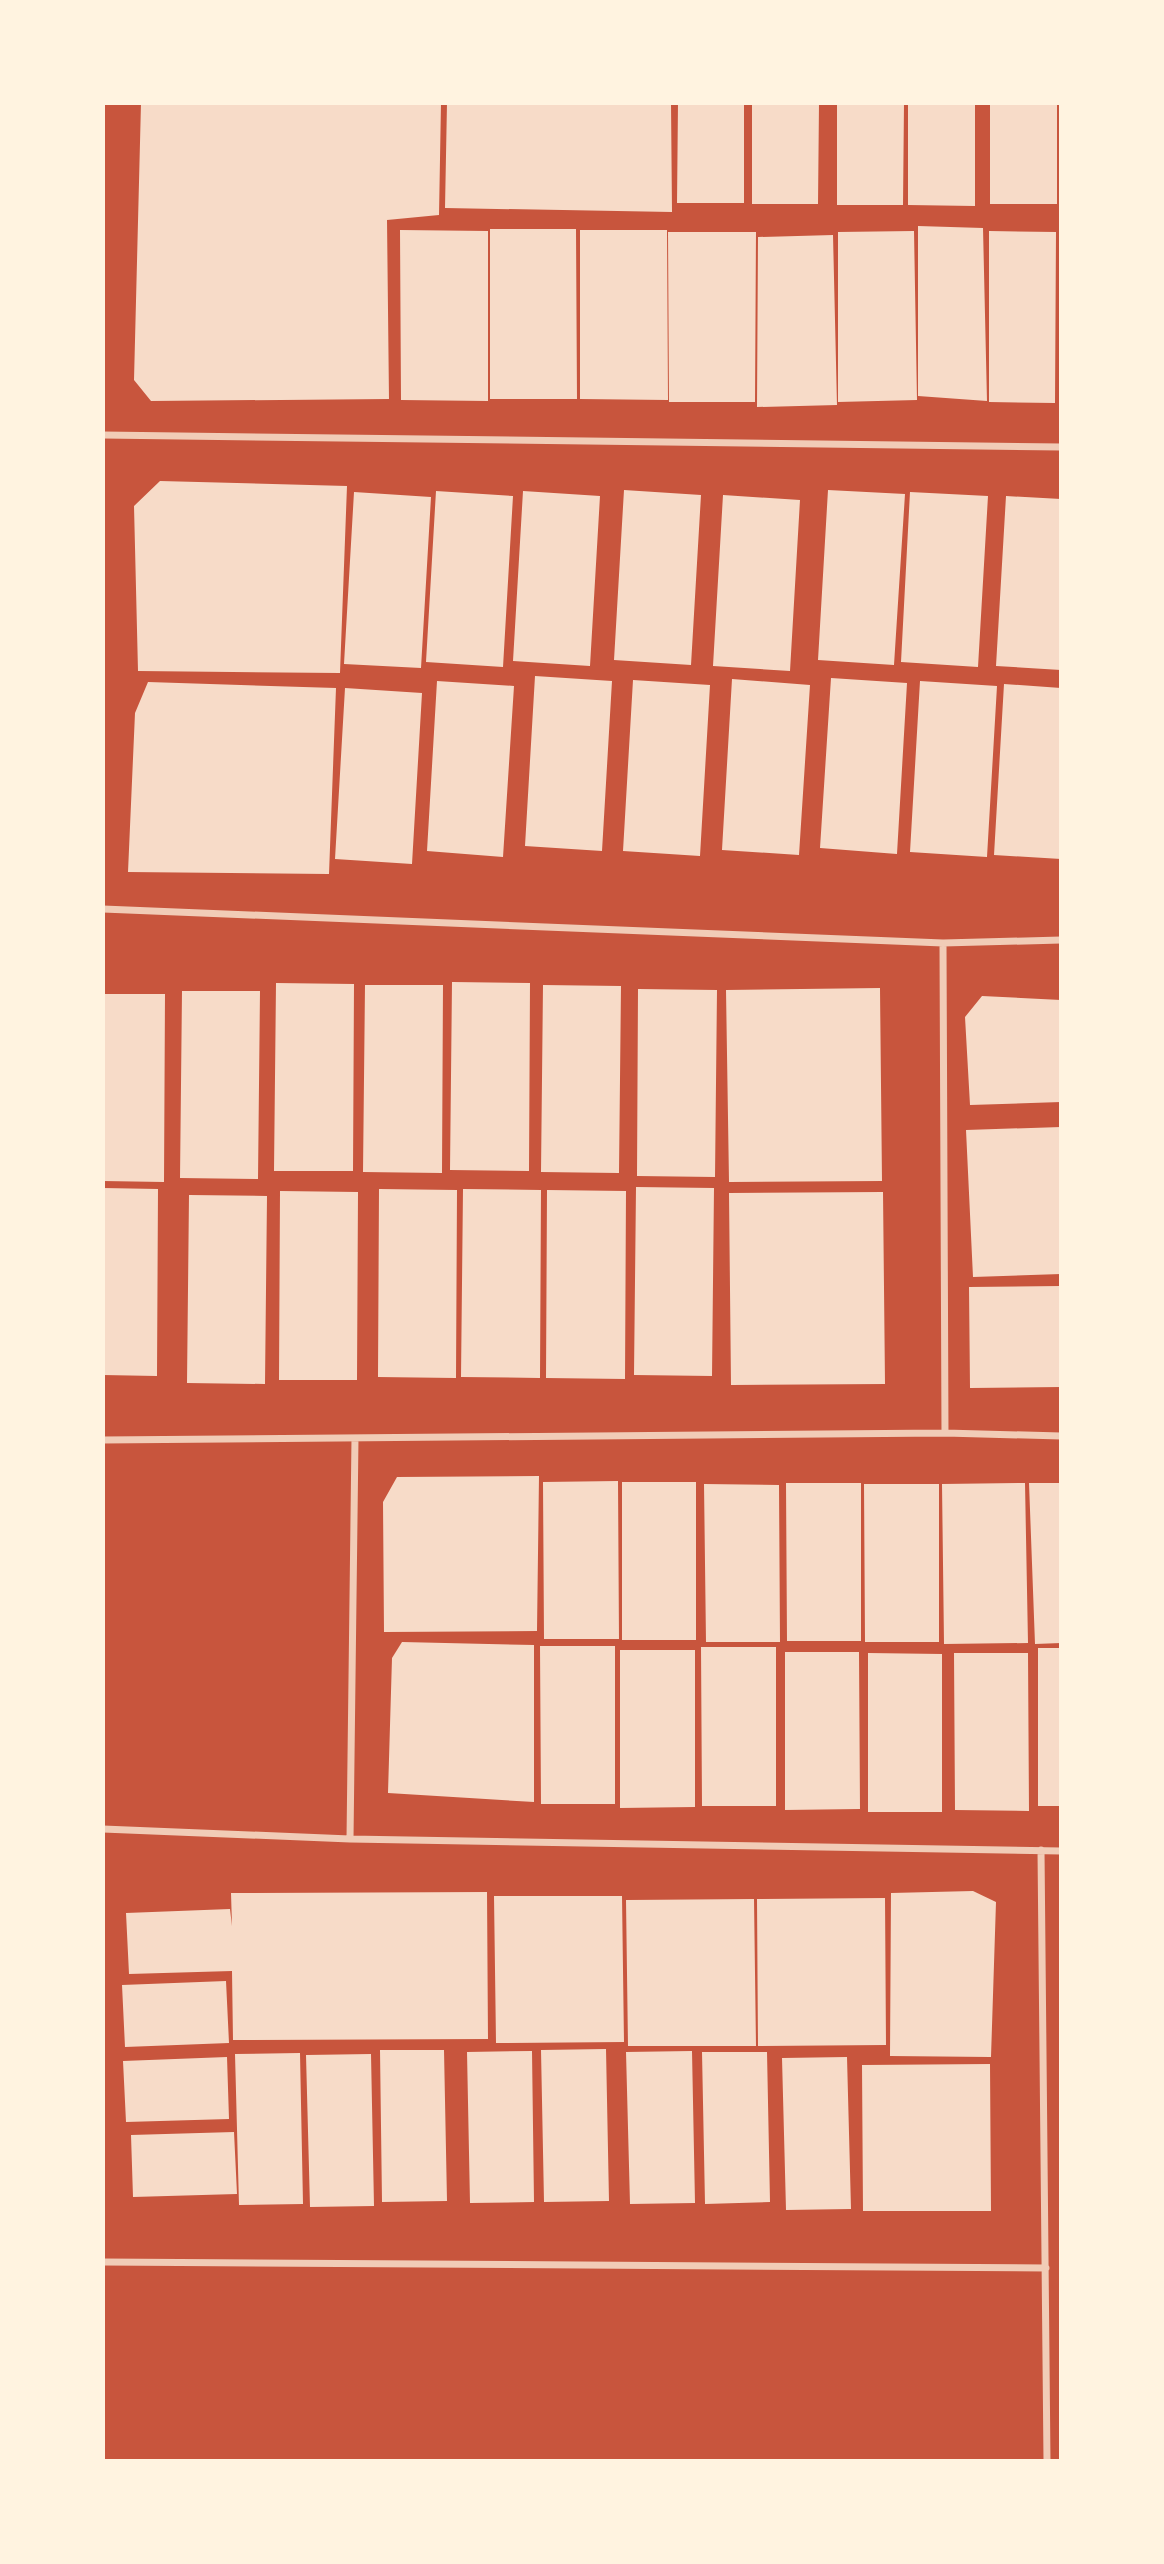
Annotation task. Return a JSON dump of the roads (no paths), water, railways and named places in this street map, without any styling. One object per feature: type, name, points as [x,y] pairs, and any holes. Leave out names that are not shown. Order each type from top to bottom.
[{"type":"street","points":[[103,435],[1061,447]]},
{"type":"street","points":[[103,909],[943,943],[1061,940]]},
{"type":"street","points":[[943,943],[945,1433]]},
{"type":"street","points":[[103,1440],[945,1433],[1061,1436]]},
{"type":"street","points":[[350,1839],[355,1438]]},
{"type":"street","points":[[103,1829],[350,1839],[1061,1851]]},
{"type":"street","points":[[1041,1850],[1048,2461]]},
{"type":"street","points":[[103,2262],[1046,2268]]}]
